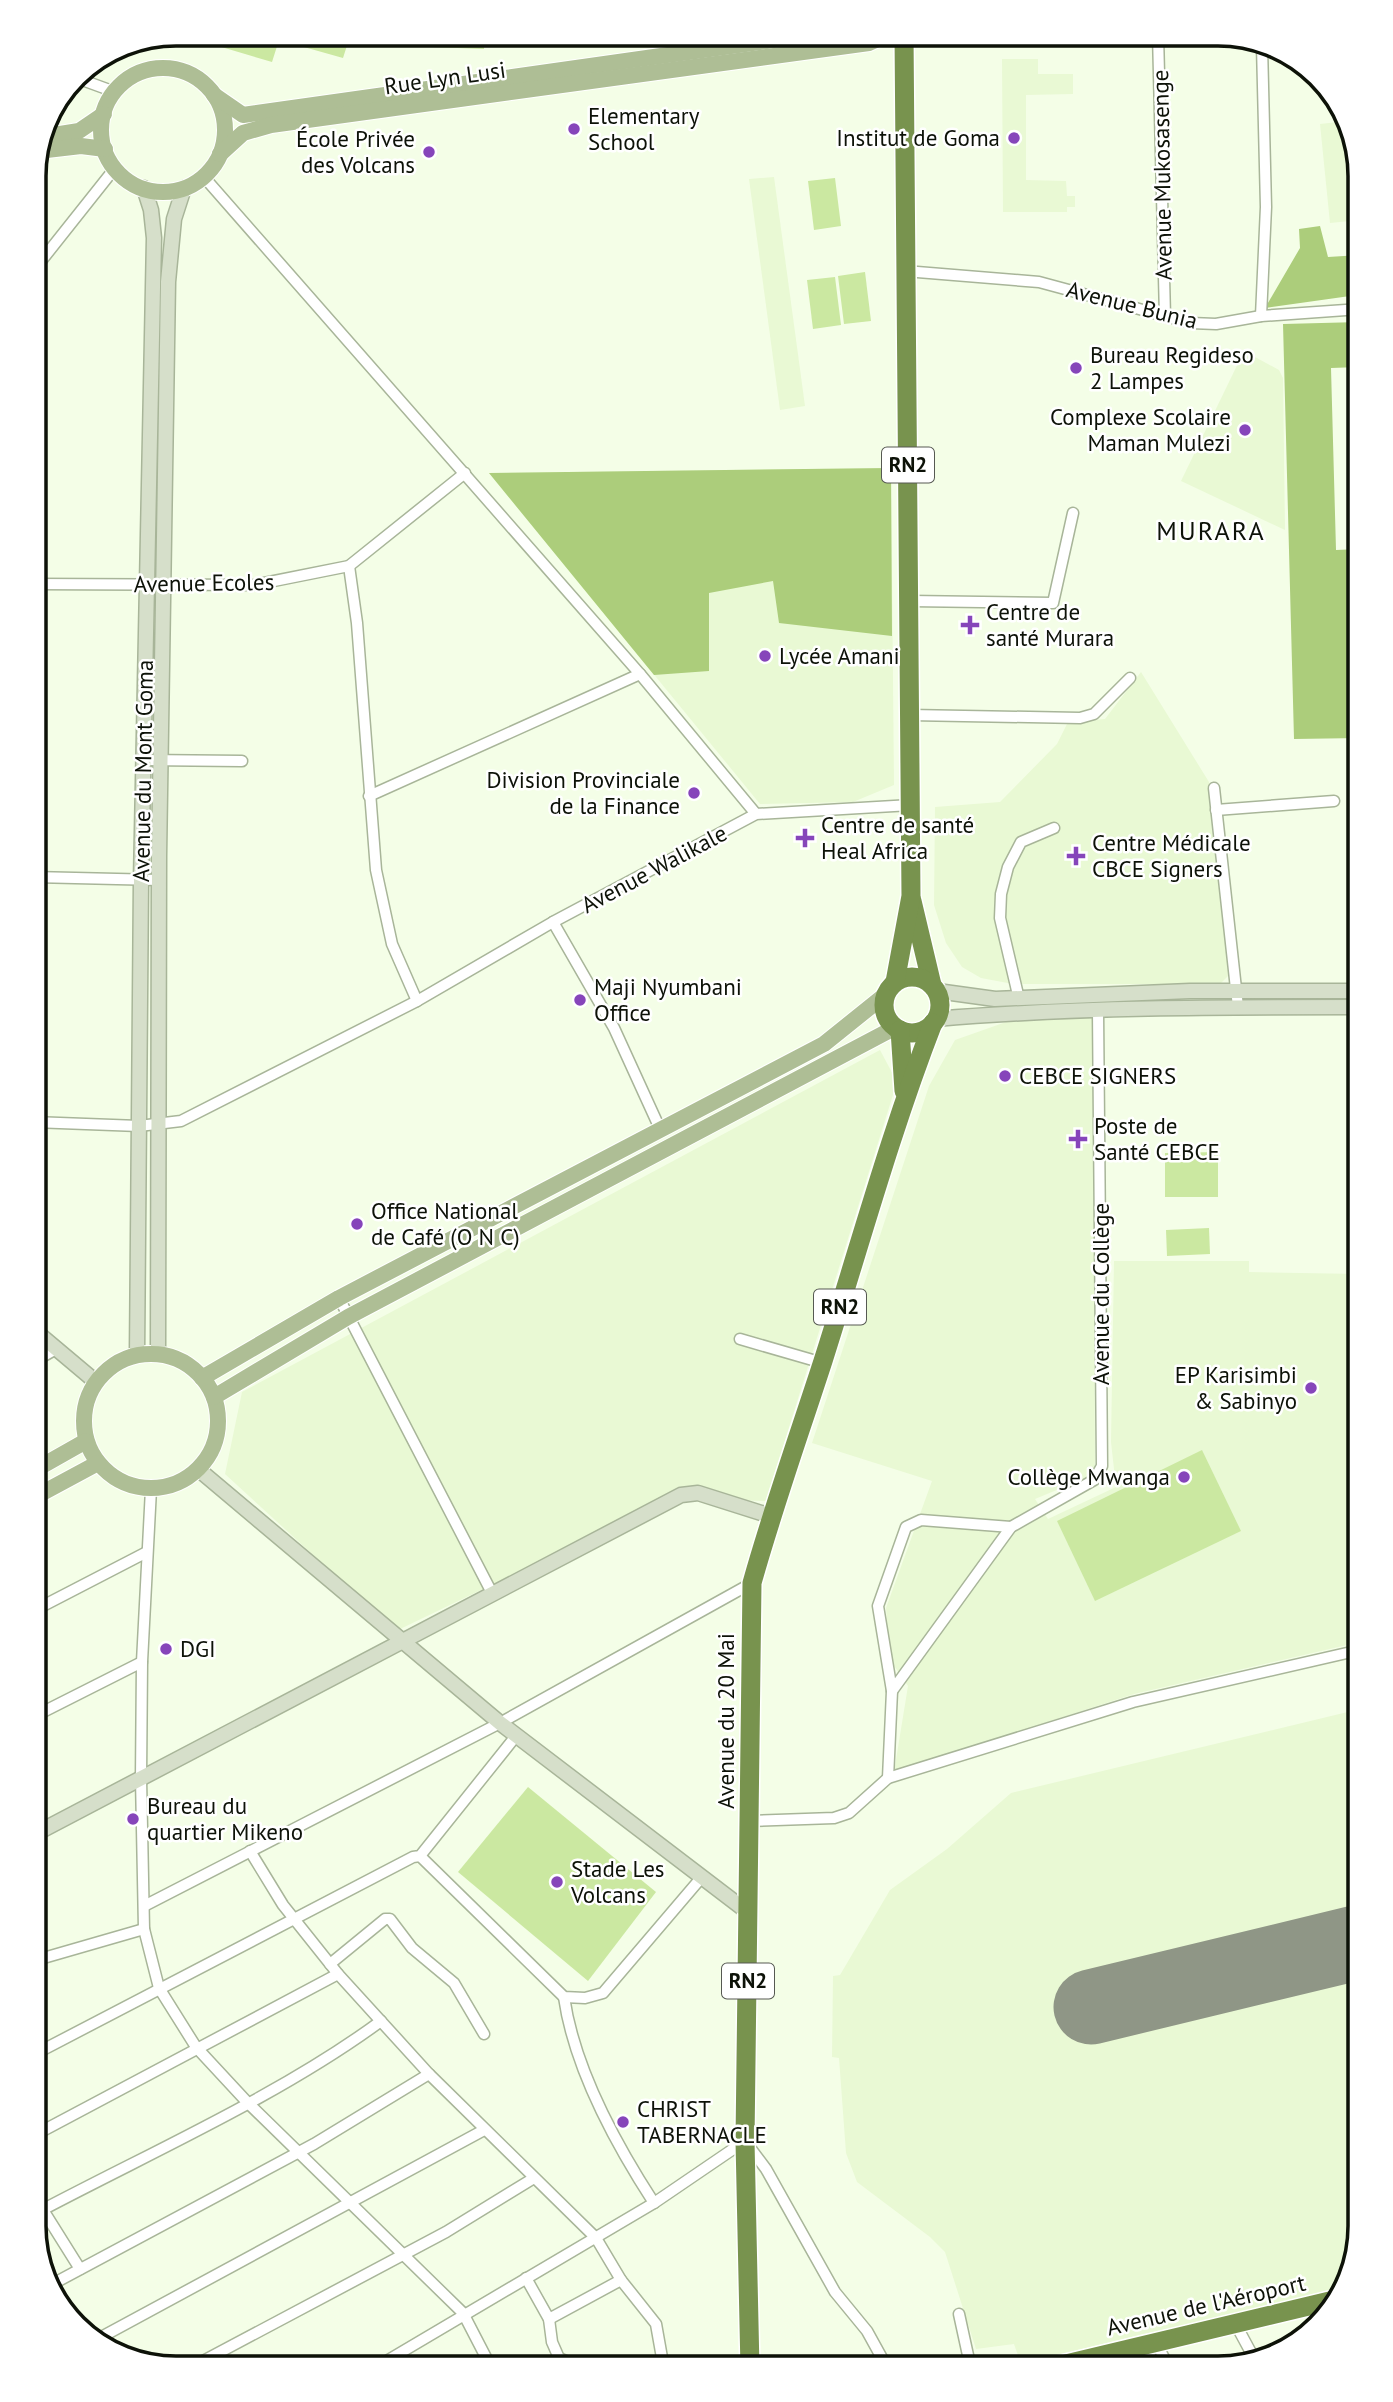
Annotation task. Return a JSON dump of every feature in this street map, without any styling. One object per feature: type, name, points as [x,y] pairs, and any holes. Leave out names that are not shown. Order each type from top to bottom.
[{"type":"highway","name":"RN2","points":[[904,46],[911,897],[885,1013],[898,1028],[904,1097]]},
{"type":"highway","name":"RN2","points":[[904,1097],[940,1005],[911,897]]},
{"type":"highway","points":[[890,989],[918,977],[934,988]]},
{"type":"highway","points":[[898,1028],[914,1033],[934,1021]]},
{"type":"highway","name":"Avenue du 20 Mai","points":[[750,2356],[745,2141],[752,1583],[904,1097]]},
{"type":"highway","name":"Avenue de l'Aéroport","points":[[1107,2356],[1155,2341],[1323,2302]]},
{"type":"main road","name":"Rue Lyn Lusi","points":[[214,95],[243,115],[754,46]]},
{"type":"main road","name":"Rue Lyn Lusi","points":[[220,154],[243,133],[271,125],[757,46]]},
{"type":"main road","points":[[165,68],[193,75],[214,95],[224,120],[220,154],[204,177],[184,188],[168,192],[144,188],[115,168],[105,149],[102,131],[104,114],[115,92],[137,74],[165,68]]},
{"type":"main road","points":[[52,135],[79,131],[104,114]]},
{"type":"main road","points":[[49,150],[81,146],[105,149]]},
{"type":"main road","points":[[202,1378],[339,1298],[824,1044],[890,989]]},
{"type":"main road","points":[[214,1397],[348,1317],[898,1028]]},
{"type":"main road","points":[[158,1354],[190,1366],[202,1378],[214,1397],[218,1416],[216,1436],[209,1454],[198,1469],[168,1487],[151,1489],[122,1481],[98,1463],[86,1441],[83,1421],[86,1401],[96,1382],[121,1360],[137,1355],[158,1354]]},
{"type":"main road","points":[[46,1464],[86,1441]]},
{"type":"main road","points":[[46,1491],[98,1463]]},
{"type":"street","name":"Avenue Mukosasenge","points":[[1158,46],[1166,317]]},
{"type":"street","points":[[1261,316],[1266,207],[1262,53]]},
{"type":"street","points":[[86,82],[115,92]]},
{"type":"street","points":[[46,255],[115,168]]},
{"type":"street","points":[[204,177],[640,674],[756,814]]},
{"type":"street","name":"Avenue du Mont Goma","points":[[137,1355],[141,880],[154,238],[144,188]]},
{"type":"street","points":[[158,1354],[159,880],[168,282],[174,219],[184,188]]},
{"type":"street","name":"Avenue Bunia","points":[[905,271],[1039,282],[1191,323],[1216,324],[1261,316],[1348,310]]},
{"type":"street","name":"Avenue Ecoles","points":[[46,584],[264,584],[349,566],[465,473]]},
{"type":"street","points":[[149,499],[165,499]]},
{"type":"street","points":[[910,601],[1053,603],[1073,513]]},
{"type":"street","points":[[349,566],[376,870],[392,944],[417,1001]]},
{"type":"street","points":[[369,796],[640,674]]},
{"type":"street","points":[[910,715],[1080,718],[1094,714],[1130,678]]},
{"type":"street","points":[[145,682],[163,682]]},
{"type":"street","points":[[144,760],[242,761]]},
{"type":"street","points":[[1214,789],[1238,1007]]},
{"type":"street","points":[[1216,810],[1334,801]]},
{"type":"street","name":"Avenue Walikale","points":[[46,1122],[160,1126],[181,1121],[417,1001],[553,922],[756,814],[911,806]]},
{"type":"street","points":[[1019,999],[1000,918],[1001,894],[1008,867],[1021,842],[1054,828]]},
{"type":"street","points":[[46,877],[159,880]]},
{"type":"street","points":[[553,922],[614,1028],[661,1131]]},
{"type":"street","points":[[934,988],[995,999],[1235,990],[1348,991]]},
{"type":"street","points":[[1275,991],[1276,1007]]},
{"type":"street","points":[[934,1021],[1098,1011],[1348,1007]]},
{"type":"street","name":"Avenue du Collège","points":[[1011,1527],[1094,1480],[1102,1466],[1098,1011]]},
{"type":"street","points":[[339,1298],[492,1593]]},
{"type":"street","points":[[46,1339],[96,1382]]},
{"type":"street","points":[[740,1339],[822,1363]]},
{"type":"street","points":[[46,1355],[58,1348]]},
{"type":"street","points":[[198,1469],[516,1736],[749,1913]]},
{"type":"street","points":[[151,1489],[142,1662],[141,1778],[146,1905],[144,1929],[159,1988],[196,2047],[247,2102],[399,2255],[463,2313],[485,2356]]},
{"type":"street","points":[[46,1828],[492,1593],[689,1493],[771,1516]]},
{"type":"street","points":[[888,1779],[892,1691],[878,1606],[906,1527],[921,1520],[1011,1527]]},
{"type":"street","points":[[892,1691],[1011,1527]]},
{"type":"street","points":[[46,1604],[147,1552]]},
{"type":"street","points":[[146,1905],[500,1723],[752,1583]]},
{"type":"street","points":[[751,1821],[834,1818],[849,1813],[888,1779],[1133,1702],[1348,1653]]},
{"type":"street","points":[[46,1710],[142,1662]]},
{"type":"street","points":[[46,2048],[413,1857],[420,1856],[463,1806],[516,1736]]},
{"type":"street","points":[[250,1851],[294,1919],[338,1974],[429,2074],[596,2238],[621,2280],[656,2325],[662,2356]]},
{"type":"street","points":[[420,1856],[564,1997],[575,2048],[609,2127],[654,2203]]},
{"type":"street","points":[[564,1997],[585,1998],[603,1993],[701,1878]]},
{"type":"street","points":[[330,1964],[385,1919],[390,1919],[412,1948],[454,1983],[484,2034]]},
{"type":"street","points":[[46,1957],[144,1929]]},
{"type":"street","points":[[46,2129],[338,1974]]},
{"type":"street","points":[[46,2208],[247,2102],[349,2045],[381,2021]]},
{"type":"street","points":[[58,2281],[364,2116],[429,2074]]},
{"type":"street","points":[[104,2335],[484,2130]]},
{"type":"street","points":[[404,2356],[463,2313],[654,2203],[745,2141],[766,2168],[835,2292],[867,2331],[881,2356]]},
{"type":"street","points":[[212,2356],[446,2232],[534,2178]]},
{"type":"street","points":[[46,2212],[80,2269]]},
{"type":"street","points":[[526,2278],[549,2319],[552,2342],[558,2356]]},
{"type":"street","points":[[549,2319],[621,2280]]},
{"type":"street","points":[[959,2314],[968,2356]]},
{"type":"street","points":[[1235,2323],[1251,2352]]},
{"type":"street","points":[[1155,2341],[1163,2356]]},
{"type":"shaded area","name":"Institut de Goma","points":[[1002,59],[1038,59],[1038,74],[1073,74],[1073,94],[1026,95],[1026,180],[1066,181],[1067,196],[1075,196],[1075,207],[1067,207],[1067,212],[1003,212]]},
{"type":"shaded area","points":[[1336,122],[1343,142],[1348,176],[1348,221],[1330,223],[1320,124]]},
{"type":"shaded area","name":"Institut de Goma","points":[[774,177],[805,406],[780,410],[749,179]]},
{"type":"shaded area","name":"Complexe Scolaire Maman Mulezi","points":[[1244,351],[1279,370],[1283,378],[1285,530],[1181,481]]},
{"type":"shaded area","name":"Lycée Amani","points":[[891,468],[894,785],[853,802],[760,804],[489,473]]},
{"type":"shaded area","name":"Centre Médicale CBCE Signers","points":[[1141,672],[1209,782],[1229,975],[1220,984],[1013,984],[981,978],[962,967],[946,943],[934,905],[935,807],[1000,802],[1057,744],[1068,722],[1105,719]]},
{"type":"shaded area","points":[[1093,1014],[1095,1470],[1088,1477],[1035,1499],[1048,1519],[1116,1487],[1111,1442],[1114,1261],[1249,1261],[1249,1272],[1348,1274],[1348,1645],[1134,1694],[894,1772],[908,1686],[890,1660],[886,1608],[932,1481],[812,1443],[929,1086],[955,1040],[1006,1022]]},
{"type":"shaded area","points":[[880,1050],[897,1082],[766,1501],[726,1500],[690,1489],[396,1631],[225,1474],[242,1392]]},
{"type":"shaded area","points":[[1348,1712],[1348,2226],[1343,2260],[1327,2297],[1143,2334],[1054,2356],[1018,2356],[1014,2344],[976,2349],[945,2252],[930,2237],[857,2182],[846,2153],[839,2058],[832,2057],[833,1976],[840,1975],[890,1890],[947,1849],[1011,1793]]},
{"type":"green space","points":[[218,46],[277,46],[272,62]]},
{"type":"green space","points":[[300,46],[347,46],[343,58]]},
{"type":"green space","points":[[431,46],[484,46],[484,49]]},
{"type":"green space","points":[[835,178],[841,226],[814,230],[808,181]]},
{"type":"green space","points":[[1320,226],[1328,257],[1348,256],[1348,296],[1265,308],[1300,248],[1299,229]]},
{"type":"green space","points":[[865,272],[871,321],[844,324],[838,276]]},
{"type":"green space","points":[[835,277],[841,325],[813,329],[807,280]]},
{"type":"green space","points":[[1348,322],[1348,367],[1331,368],[1336,550],[1348,550],[1348,738],[1294,739],[1283,324]]},
{"type":"green space","name":"Lycée Amani","points":[[891,468],[892,636],[779,623],[773,581],[709,593],[709,671],[654,675],[489,473]]},
{"type":"green space","points":[[1218,1152],[1218,1197],[1165,1197],[1165,1153]]},
{"type":"green space","points":[[1209,1228],[1210,1254],[1167,1256],[1166,1230]]},
{"type":"green space","points":[[1202,1450],[1241,1531],[1095,1601],[1057,1521]]},
{"type":"green space","name":"Stade Les Volcans","points":[[528,1787],[656,1892],[588,1981],[458,1872]]},
{"type":"runway","points":[[1091,2007],[1348,1945]]},
{"type":"place","name":"Elementary School","points":[[574,129]]},
{"type":"place","name":"Institut de Goma","points":[[1014,138]]},
{"type":"place","name":"École Privée des Volcans","points":[[429,152]]},
{"type":"place","name":"Bureau Regideso 2 Lampes","points":[[1076,368]]},
{"type":"place","name":"Complexe Scolaire Maman Mulezi","points":[[1245,430]]},
{"type":"place","name":"Centre de santé Murara","points":[[970,625]]},
{"type":"place","name":"Lycée Amani","points":[[765,656]]},
{"type":"place","name":"Division Provinciale de la Finance","points":[[694,793]]},
{"type":"place","name":"Centre de santé Heal Africa","points":[[805,838]]},
{"type":"place","name":"Centre Médicale CBCE Signers","points":[[1076,856]]},
{"type":"place","name":"Maji Nyumbani Office","points":[[580,1000]]},
{"type":"place","name":"CEBCE SIGNERS","points":[[1005,1076]]},
{"type":"place","name":"Poste de Santé CEBCE","points":[[1078,1139]]},
{"type":"place","name":"Office National de Café (O N C)","points":[[357,1224]]},
{"type":"place","name":"EP Karisimbi & Sabinyo","points":[[1311,1388]]},
{"type":"place","name":"Collège Mwanga","points":[[1184,1477]]},
{"type":"place","name":"DGI","points":[[166,1649]]},
{"type":"place","name":"Bureau du quartier Mikeno","points":[[133,1819]]},
{"type":"place","name":"Stade Les Volcans","points":[[557,1882]]},
{"type":"place","name":"CHRIST TABERNACLE","points":[[623,2122]]},
{"type":"district","name":"MURARA","points":[[1211,531]]}]
